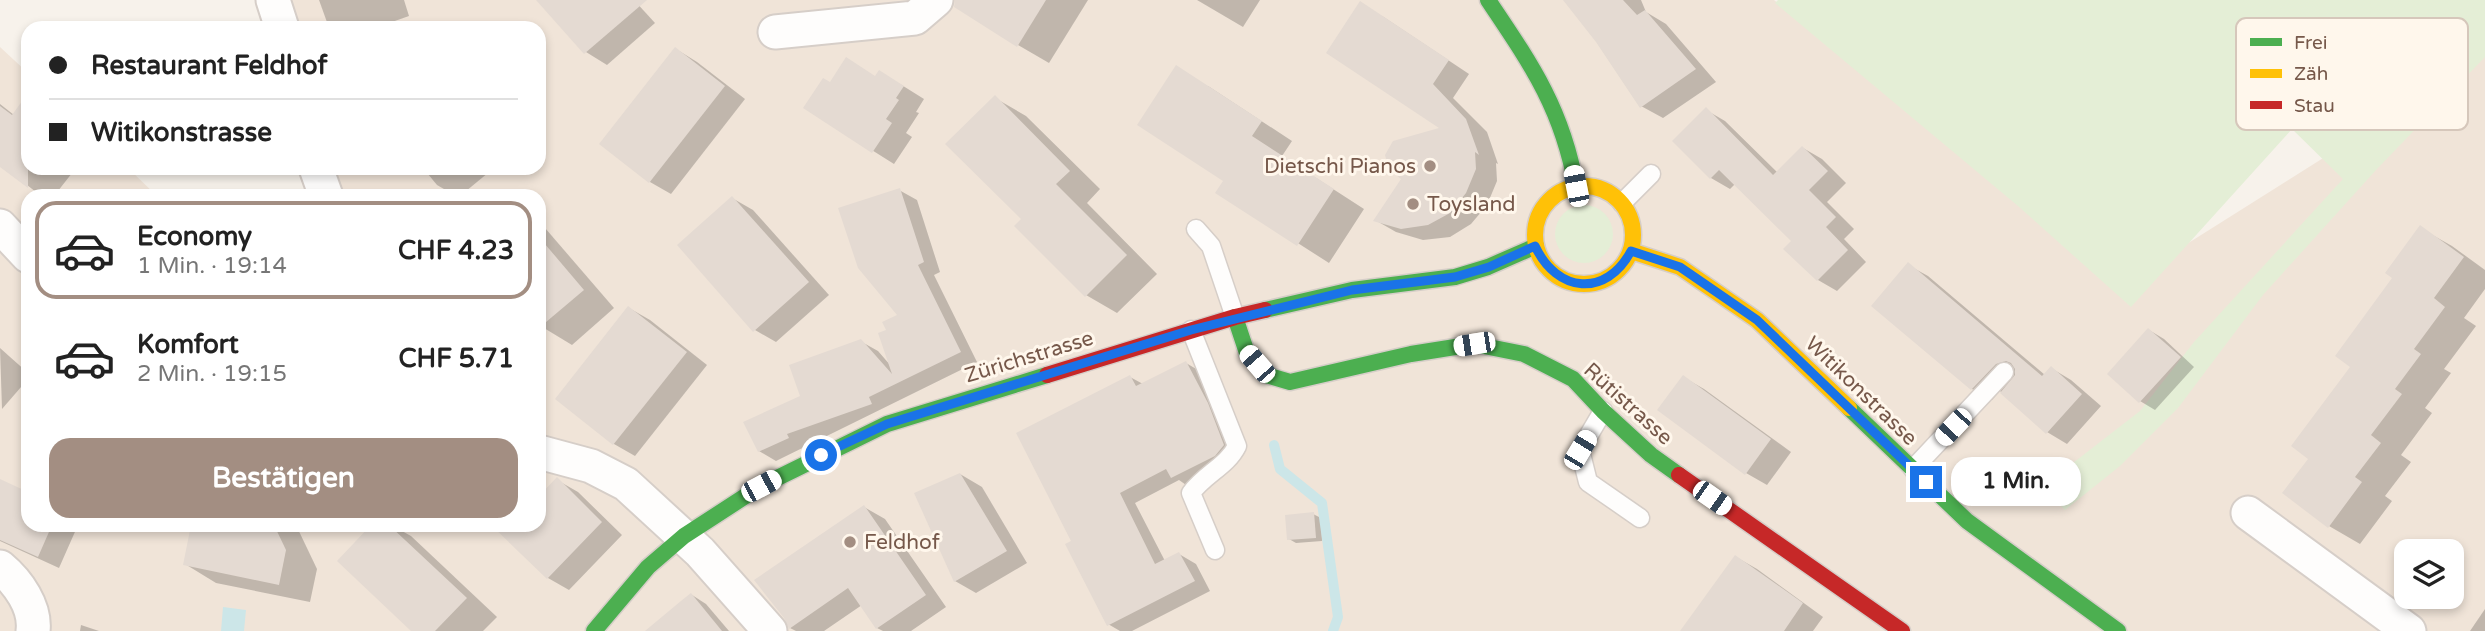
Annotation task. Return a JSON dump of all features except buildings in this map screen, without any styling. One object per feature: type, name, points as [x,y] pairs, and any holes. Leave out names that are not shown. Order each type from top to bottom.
[{"type":"street","points":[[273,0],[280,21]]},
{"type":"street","points":[[775,32],[915,18],[936,0]]},
{"type":"street","points":[[1488,0],[1533,69],[1556,114],[1570,153],[1576,186]]},
{"type":"street","points":[[1576,186],[1601,189],[1622,203],[1633,226],[1631,251],[1623,265],[1611,276],[1597,282],[1581,284],[1566,281],[1552,273],[1535,246],[1534,233],[1543,207],[1563,190],[1576,186]]},
{"type":"street","points":[[0,226],[21,248]]},
{"type":"street","name":"Zürichstrasse","points":[[594,631],[648,567],[684,536],[761,486],[887,424],[1236,317],[1352,290],[1455,277],[1489,267],[1535,246]]},
{"type":"street","name":"Witikonstrasse","points":[[1631,251],[1680,267],[1757,320],[1967,521],[2118,631]]},
{"type":"street","name":"Rütistrasse","points":[[1236,317],[1247,353],[1266,375],[1290,382],[1411,354],[1474,344],[1524,354],[1573,379],[1651,455],[1902,631]]},
{"type":"street","points":[[546,454],[591,466],[626,484],[684,536],[770,631]]},
{"type":"street","points":[[2248,513],[2409,631]]},
{"type":"street","points":[[0,568],[18,586],[30,607],[33,631]]},
{"type":"lane","points":[[1622,203],[1651,174]]},
{"type":"lane","points":[[1196,229],[1211,246],[1236,317]]},
{"type":"lane","points":[[1191,330],[1237,446],[1231,459],[1199,481],[1191,493],[1215,551]]},
{"type":"lane","points":[[1913,469],[2004,372]]},
{"type":"lane","points":[[1603,411],[1580,450],[1588,482],[1640,518]]},
{"type":"shaded area","points":[[273,0],[1774,0],[2117,288],[2368,130],[2468,130],[2468,67],[2485,56],[2485,631],[0,631],[0,47],[21,66],[21,175],[135,175],[150,189],[21,189],[21,532],[546,532],[546,189],[307,189],[320,181],[318,175],[546,175],[546,21],[280,21]]},
{"type":"green space","points":[[1778,0],[2485,0],[2485,57],[2468,75],[2468,18],[2236,18],[2236,130],[2291,130],[2131,307],[2018,206],[1775,3]]},
{"type":"green space","points":[[2293,130],[2415,130],[2263,295],[2178,408],[2120,466],[2065,510],[2042,487],[2140,411],[2194,342],[2343,179]]},
{"type":"green space","points":[[1578,205],[1590,205],[1605,213],[1613,228],[1613,240],[1605,255],[1590,263],[1578,263],[1563,255],[1555,240],[1555,228],[1563,213]]},
{"type":"water","points":[[223,607],[246,610],[244,631],[221,631]]},
{"type":"waterway","points":[[1274,445],[1280,469],[1322,503],[1338,617],[1333,631]]},
{"type":"traffic: fast","points":[[1488,0],[1543,88],[1562,133],[1576,186]]},
{"type":"traffic: fast","points":[[1265,310],[1352,290],[1455,277],[1488,267],[1536,246]]},
{"type":"traffic: fast","points":[[1235,317],[1247,353],[1266,375],[1290,382],[1411,354],[1474,344],[1524,354],[1573,379],[1651,455],[1679,475]]},
{"type":"traffic: fast","points":[[594,631],[648,567],[684,536],[761,486],[887,424],[1047,375]]},
{"type":"traffic: fast","points":[[1849,408],[1967,521],[2118,631]]},
{"type":"traffic: slow","points":[[1584,186],[1603,190],[1619,200],[1629,216],[1633,235],[1629,254],[1619,270],[1603,280],[1584,284],[1565,280],[1549,270],[1539,254],[1535,235],[1539,216],[1549,200],[1565,190],[1584,186]]},
{"type":"traffic: slow","points":[[1631,251],[1680,267],[1757,320],[1849,408]]},
{"type":"traffic: jam","points":[[1047,375],[1265,310]]},
{"type":"traffic: jam","points":[[1679,475],[1902,631]]},
{"type":"place","name":"Dietschi Pianos","points":[[1430,166]]},
{"type":"place","name":"Toysland","points":[[1413,204]]},
{"type":"place","name":"Feldhof","points":[[850,542]]},
{"type":"route","points":[[821,455],[887,424],[1191,330],[1352,290],[1455,277],[1489,267],[1535,246],[1552,273],[1566,281],[1581,284],[1597,282],[1611,276],[1623,265],[1631,251],[1680,267],[1757,320],[1926,482]]}]
